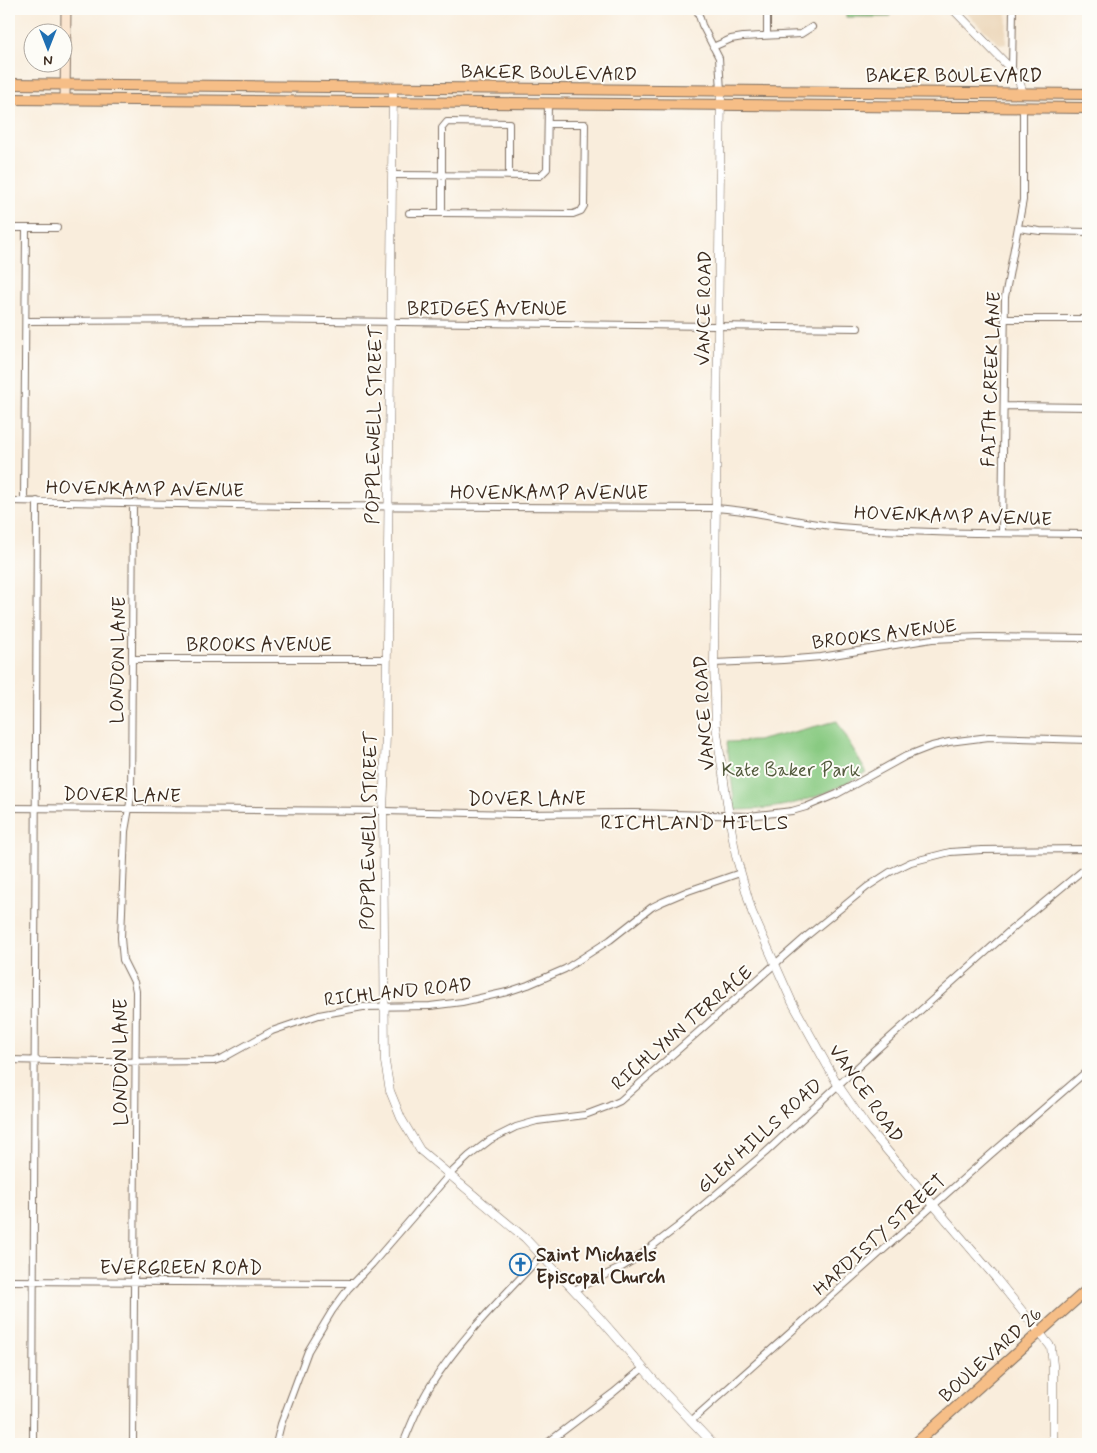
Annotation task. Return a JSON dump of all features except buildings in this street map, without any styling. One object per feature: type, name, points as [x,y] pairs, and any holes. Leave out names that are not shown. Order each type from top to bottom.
[{"type":"main road","points":[[65,100],[66,9]]},
{"type":"main road","name":"BAKER BOULEVARD","points":[[9,84],[1088,94]]},
{"type":"main road","points":[[1023,93],[1023,107]]},
{"type":"main road","name":"BAKER BOULEVARD","points":[[9,99],[1088,108]]},
{"type":"main road","name":"BOULEVARD 26","points":[[915,1444],[1088,1289]]},
{"type":"street","points":[[698,9],[702,25],[720,64],[721,91]]},
{"type":"street","points":[[766,9],[766,34]]},
{"type":"street","points":[[953,9],[1012,70],[1018,78],[1023,93]]},
{"type":"street","points":[[1012,70],[1013,9]]},
{"type":"street","points":[[713,47],[731,40],[766,34],[801,34],[812,27]]},
{"type":"street","name":"POPPLEWELL STREET","points":[[393,88],[387,659],[383,811],[385,1062],[390,1091],[400,1118],[420,1150],[478,1200],[505,1220],[541,1256],[713,1444]]},
{"type":"street","name":"VANCE ROAD","points":[[721,91],[714,663],[716,726],[729,816],[740,873],[752,912],[775,965],[805,1028],[838,1085],[867,1127],[995,1277],[1051,1347],[1053,1444]]},
{"type":"street","points":[[393,175],[540,176],[547,169],[548,103]]},
{"type":"street","name":"FAITH CREEK LANE","points":[[1002,532],[1005,297],[1023,200],[1023,107]]},
{"type":"street","points":[[442,213],[442,128],[447,122],[509,123],[509,176]]},
{"type":"street","points":[[409,213],[573,214],[581,211],[584,206],[585,124],[548,124]]},
{"type":"street","points":[[9,228],[57,228]]},
{"type":"street","points":[[24,501],[26,228]]},
{"type":"street","points":[[1018,228],[1040,231],[1088,232]]},
{"type":"street","points":[[1005,319],[1088,320]]},
{"type":"street","name":"BRIDGES AVENUE","points":[[26,321],[249,320],[858,328]]},
{"type":"street","points":[[1004,406],[1088,407]]},
{"type":"street","name":"HOVENKAMP AVENUE","points":[[9,501],[388,507],[716,508],[742,510],[796,522],[841,527],[1088,534]]},
{"type":"street","points":[[33,1444],[37,501]]},
{"type":"street","name":"LONDON LANE","points":[[133,503],[131,798],[125,831],[121,938],[123,960],[134,982],[136,991],[134,1444]]},
{"type":"street","name":"BROOKS AVENUE","points":[[714,663],[821,657],[932,639],[981,637],[1088,638]]},
{"type":"street","name":"BROOKS AVENUE","points":[[132,659],[387,659]]},
{"type":"street","name":"DOVER LANE","points":[[9,808],[518,814],[634,813],[729,816],[776,814],[806,807],[837,794],[906,756],[932,746],[989,737],[1088,740]]},
{"type":"street","name":"RICHLYNN TERRACE","points":[[276,1444],[281,1424],[308,1351],[332,1311],[354,1283],[468,1156],[490,1140],[516,1127],[537,1121],[584,1115],[603,1109],[620,1100],[867,887],[890,872],[911,862],[950,852],[1088,849]]},
{"type":"street","name":"GLEN HILLS ROAD","points":[[574,1290],[622,1267],[676,1228],[765,1152],[1014,928],[1088,866]]},
{"type":"street","name":"RICHLAND ROAD","points":[[9,1060],[214,1061],[272,1031],[302,1019],[347,1009],[384,1006],[430,1006],[462,1002],[507,992],[565,969],[610,940],[652,907],[688,891],[740,873]]},
{"type":"street","name":"HARDISTY STREET","points":[[691,1421],[1088,1070]]},
{"type":"street","points":[[403,1444],[430,1385],[451,1356],[483,1318],[541,1256]]},
{"type":"street","name":"EVERGREEN ROAD","points":[[9,1281],[354,1283]]},
{"type":"street","points":[[546,1444],[643,1368]]},
{"type":"shaded area","points":[[962,9],[1007,9],[1006,44],[1000,45]]},
{"type":"green space","points":[[846,9],[890,9],[890,17],[846,17]]},
{"type":"green space","name":"Kate Baker Park","points":[[837,721],[866,772],[834,789],[802,801],[769,808],[732,810],[730,804],[734,800],[727,742],[757,741]]},
{"type":"place","name":"Saint Michaels Episcopal Church","points":[[520,1265]]},
{"type":"district","name":"RICHLAND HILLS","points":[[695,822]]}]
